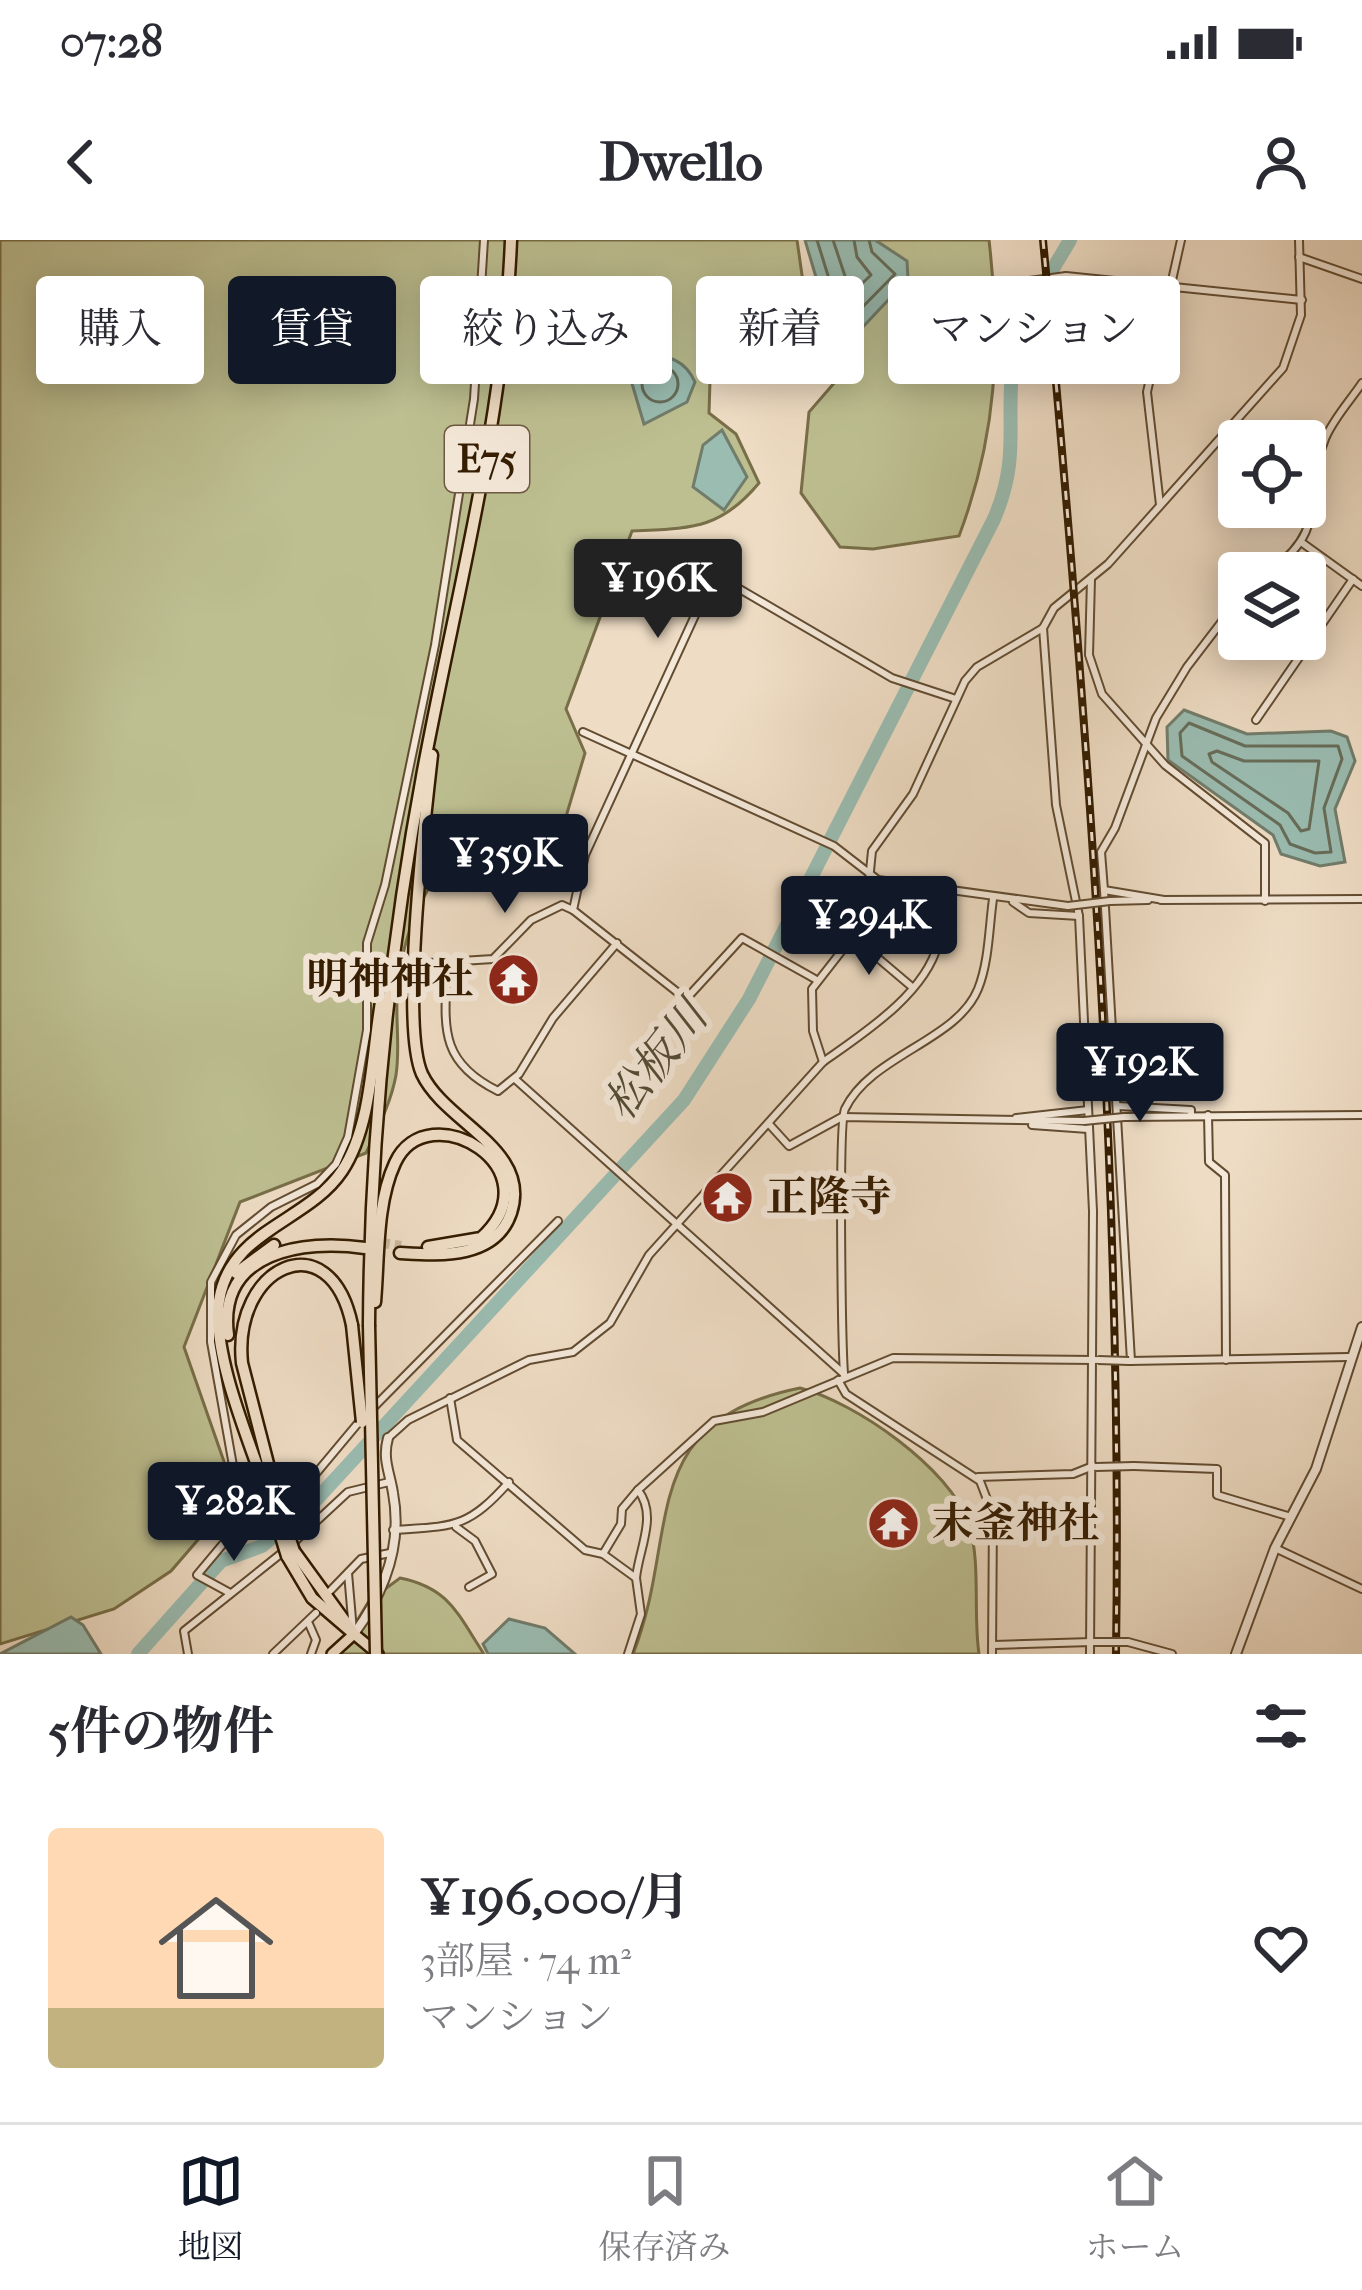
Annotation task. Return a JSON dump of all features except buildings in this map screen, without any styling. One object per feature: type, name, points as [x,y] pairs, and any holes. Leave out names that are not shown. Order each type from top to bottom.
[{"type":"highway","name":"E75","points":[[377,1654],[368,1383],[377,1118],[399,922],[500,380],[511,240]]},
{"type":"highway","points":[[371,1325],[384,1200],[396,1160],[405,1148],[434,1135],[475,1143],[503,1182],[504,1205],[494,1226],[461,1245],[400,1249],[445,1255],[483,1245],[505,1225],[514,1196],[504,1161],[436,1094],[416,1051],[423,835],[442,674]]},
{"type":"highway","points":[[353,1634],[312,1598],[290,1554],[222,1345],[219,1301],[228,1274],[254,1237],[326,1189],[349,1159],[399,922]]},
{"type":"highway","points":[[219,1301],[238,1270],[261,1250],[311,1237],[365,1244],[286,1247],[242,1276],[231,1298],[226,1325],[277,1512]]},
{"type":"highway","points":[[250,1401],[242,1322],[268,1277],[296,1266],[324,1273],[343,1293],[352,1325],[370,1527]]},
{"type":"main road","points":[[332,1654],[353,1634],[377,1654]]},
{"type":"street","points":[[244,1533],[211,1342],[211,1282],[236,1235],[271,1207],[317,1184],[343,1150],[367,1030],[365,956],[435,645],[474,398],[484,240]]},
{"type":"street","points":[[1175,276],[1181,240]]},
{"type":"street","points":[[863,865],[913,794],[956,699],[977,667],[1043,628],[1054,608],[1091,579],[1283,368],[1302,300],[1299,240]]},
{"type":"street","points":[[1299,257],[1362,279]]},
{"type":"street","points":[[1180,286],[1302,300]]},
{"type":"street","points":[[1290,552],[1301,542],[1316,504],[1317,464],[1326,436],[1362,383]]},
{"type":"street","points":[[1149,384],[1160,505]]},
{"type":"street","points":[[1301,542],[1362,586]]},
{"type":"street","points":[[573,910],[585,855],[714,574],[892,678],[956,699]]},
{"type":"street","points":[[1091,579],[1091,671],[1118,717],[1150,743],[1178,776],[1265,843],[1265,901]]},
{"type":"street","points":[[1256,720],[1352,579]]},
{"type":"street","points":[[1130,1361],[1101,852],[1150,743],[1156,718],[1186,667],[1218,626]]},
{"type":"street","points":[[1043,628],[1056,805],[1079,916],[1088,1110],[1095,1360],[1090,1654]]},
{"type":"street","points":[[583,731],[834,846],[863,865],[869,876],[865,921],[816,980],[813,1031],[824,1062]]},
{"type":"street","points":[[869,876],[993,899],[1068,906],[1110,901],[1362,898]]},
{"type":"street","points":[[1104,890],[1164,900]]},
{"type":"street","points":[[769,1124],[789,1146],[842,1117],[869,1079],[918,1040],[948,1028],[972,1001],[982,978],[993,899]]},
{"type":"street","points":[[1013,902],[1029,913],[1079,916]]},
{"type":"street","points":[[429,964],[503,955],[531,920],[562,905],[686,999],[742,938],[816,980]]},
{"type":"street","points":[[853,937],[912,987]]},
{"type":"street","points":[[447,965],[445,1028],[453,1055],[498,1091],[514,1079],[554,1018],[617,943]]},
{"type":"street","points":[[353,1634],[382,1596],[391,1553],[388,1438],[408,1420],[450,1397],[529,1360],[564,1356],[587,1342],[622,1309],[649,1256],[675,1224],[824,1062],[912,987],[927,971],[938,944]]},
{"type":"street","points":[[365,956],[381,958]]},
{"type":"street","points":[[514,1079],[841,1377]]},
{"type":"street","points":[[1118,1106],[1191,1110],[1191,1114]]},
{"type":"street","points":[[1015,1119],[1088,1110]]},
{"type":"street","points":[[842,1117],[1015,1119],[1086,1125],[1124,1117],[1191,1114],[1362,1115]]},
{"type":"street","points":[[1208,1115],[1209,1162],[1225,1175],[1226,1360]]},
{"type":"street","points":[[842,1117],[841,1377],[846,1394],[978,1477],[1073,1474],[1094,1467],[1217,1468],[1217,1495],[1291,1517]]},
{"type":"street","points":[[230,1593],[197,1574],[223,1544],[266,1526],[298,1495],[353,1427],[558,1221]]},
{"type":"street","points":[[1236,1654],[1274,1548],[1316,1469],[1362,1327]]},
{"type":"street","points":[[603,1554],[622,1524],[622,1509],[714,1421],[763,1412],[841,1377],[925,1355],[1130,1361],[1349,1358]]},
{"type":"street","points":[[450,1397],[457,1440],[585,1550],[603,1554],[636,1578]]},
{"type":"street","points":[[978,1477],[993,1515],[993,1650],[1128,1642],[1172,1654]]},
{"type":"street","points":[[188,1654],[184,1631],[347,1492],[389,1482]]},
{"type":"street","points":[[393,1530],[456,1527],[478,1516],[509,1482]]},
{"type":"street","points":[[628,1654],[641,1614],[636,1578],[647,1524],[647,1502],[638,1490]]},
{"type":"street","points":[[456,1527],[476,1541],[492,1574],[469,1587]]},
{"type":"street","points":[[1274,1548],[1362,1589]]},
{"type":"street","points":[[330,1591],[369,1555],[391,1553]]},
{"type":"street","points":[[348,1570],[353,1634]]},
{"type":"street","points":[[273,1654],[316,1613]]},
{"type":"street","points":[[309,1624],[316,1640],[311,1654]]},
{"type":"green space","points":[[0,240],[797,240],[802,276],[696,276],[696,384],[710,384],[709,413],[736,434],[759,483],[731,510],[703,524],[632,531],[566,709],[585,753],[559,840],[460,847],[446,862],[423,898],[402,958],[394,1085],[366,1153],[240,1202],[184,1347],[228,1473],[209,1527],[171,1571],[114,1609],[0,1644]]},
{"type":"green space","points":[[875,240],[989,240],[992,276],[896,276],[906,262]]},
{"type":"green space","points":[[888,287],[888,384],[993,384],[981,462],[959,536],[873,549],[840,547],[801,493],[809,412],[833,384],[864,384],[864,321]]},
{"type":"green space","points":[[800,1388],[847,1407],[898,1440],[959,1503],[973,1539],[979,1654],[633,1654],[672,1489],[686,1455],[710,1427],[747,1404]]},
{"type":"green space","points":[[400,1578],[442,1596],[484,1654],[337,1654],[369,1601]]},
{"type":"water","points":[[805,240],[875,240],[907,261],[908,276],[888,276],[888,300],[864,326],[864,276],[816,276]]},
{"type":"water","points":[[672,360],[678,362],[695,382],[687,402],[644,424],[632,384],[672,384]]},
{"type":"water","points":[[722,430],[747,477],[724,510],[693,487],[703,445]]},
{"type":"water","points":[[1184,710],[1247,734],[1331,731],[1347,737],[1355,761],[1335,809],[1345,862],[1320,866],[1281,854],[1273,835],[1168,760],[1167,727]]},
{"type":"water","points":[[71,1617],[83,1625],[101,1654],[0,1654]]},
{"type":"water","points":[[509,1619],[545,1628],[575,1654],[488,1654],[483,1644]]},
{"type":"waterway","name":"松板川","points":[[138,1654],[221,1561],[262,1546],[315,1501],[684,1100],[749,999],[994,519],[1010,457],[1016,344],[1070,240]]},
{"type":"tunnel","points":[[381,958],[429,963]]},
{"type":"tunnel","points":[[365,1240],[401,1246]]},
{"type":"railway","points":[[1043,240],[1099,946],[1114,1300],[1116,1654]]},
{"type":"place","name":"明神神社","points":[[513,979]]},
{"type":"place","name":"正隆寺","points":[[727,1197]]},
{"type":"place","name":"末釜神社","points":[[893,1523]]}]
